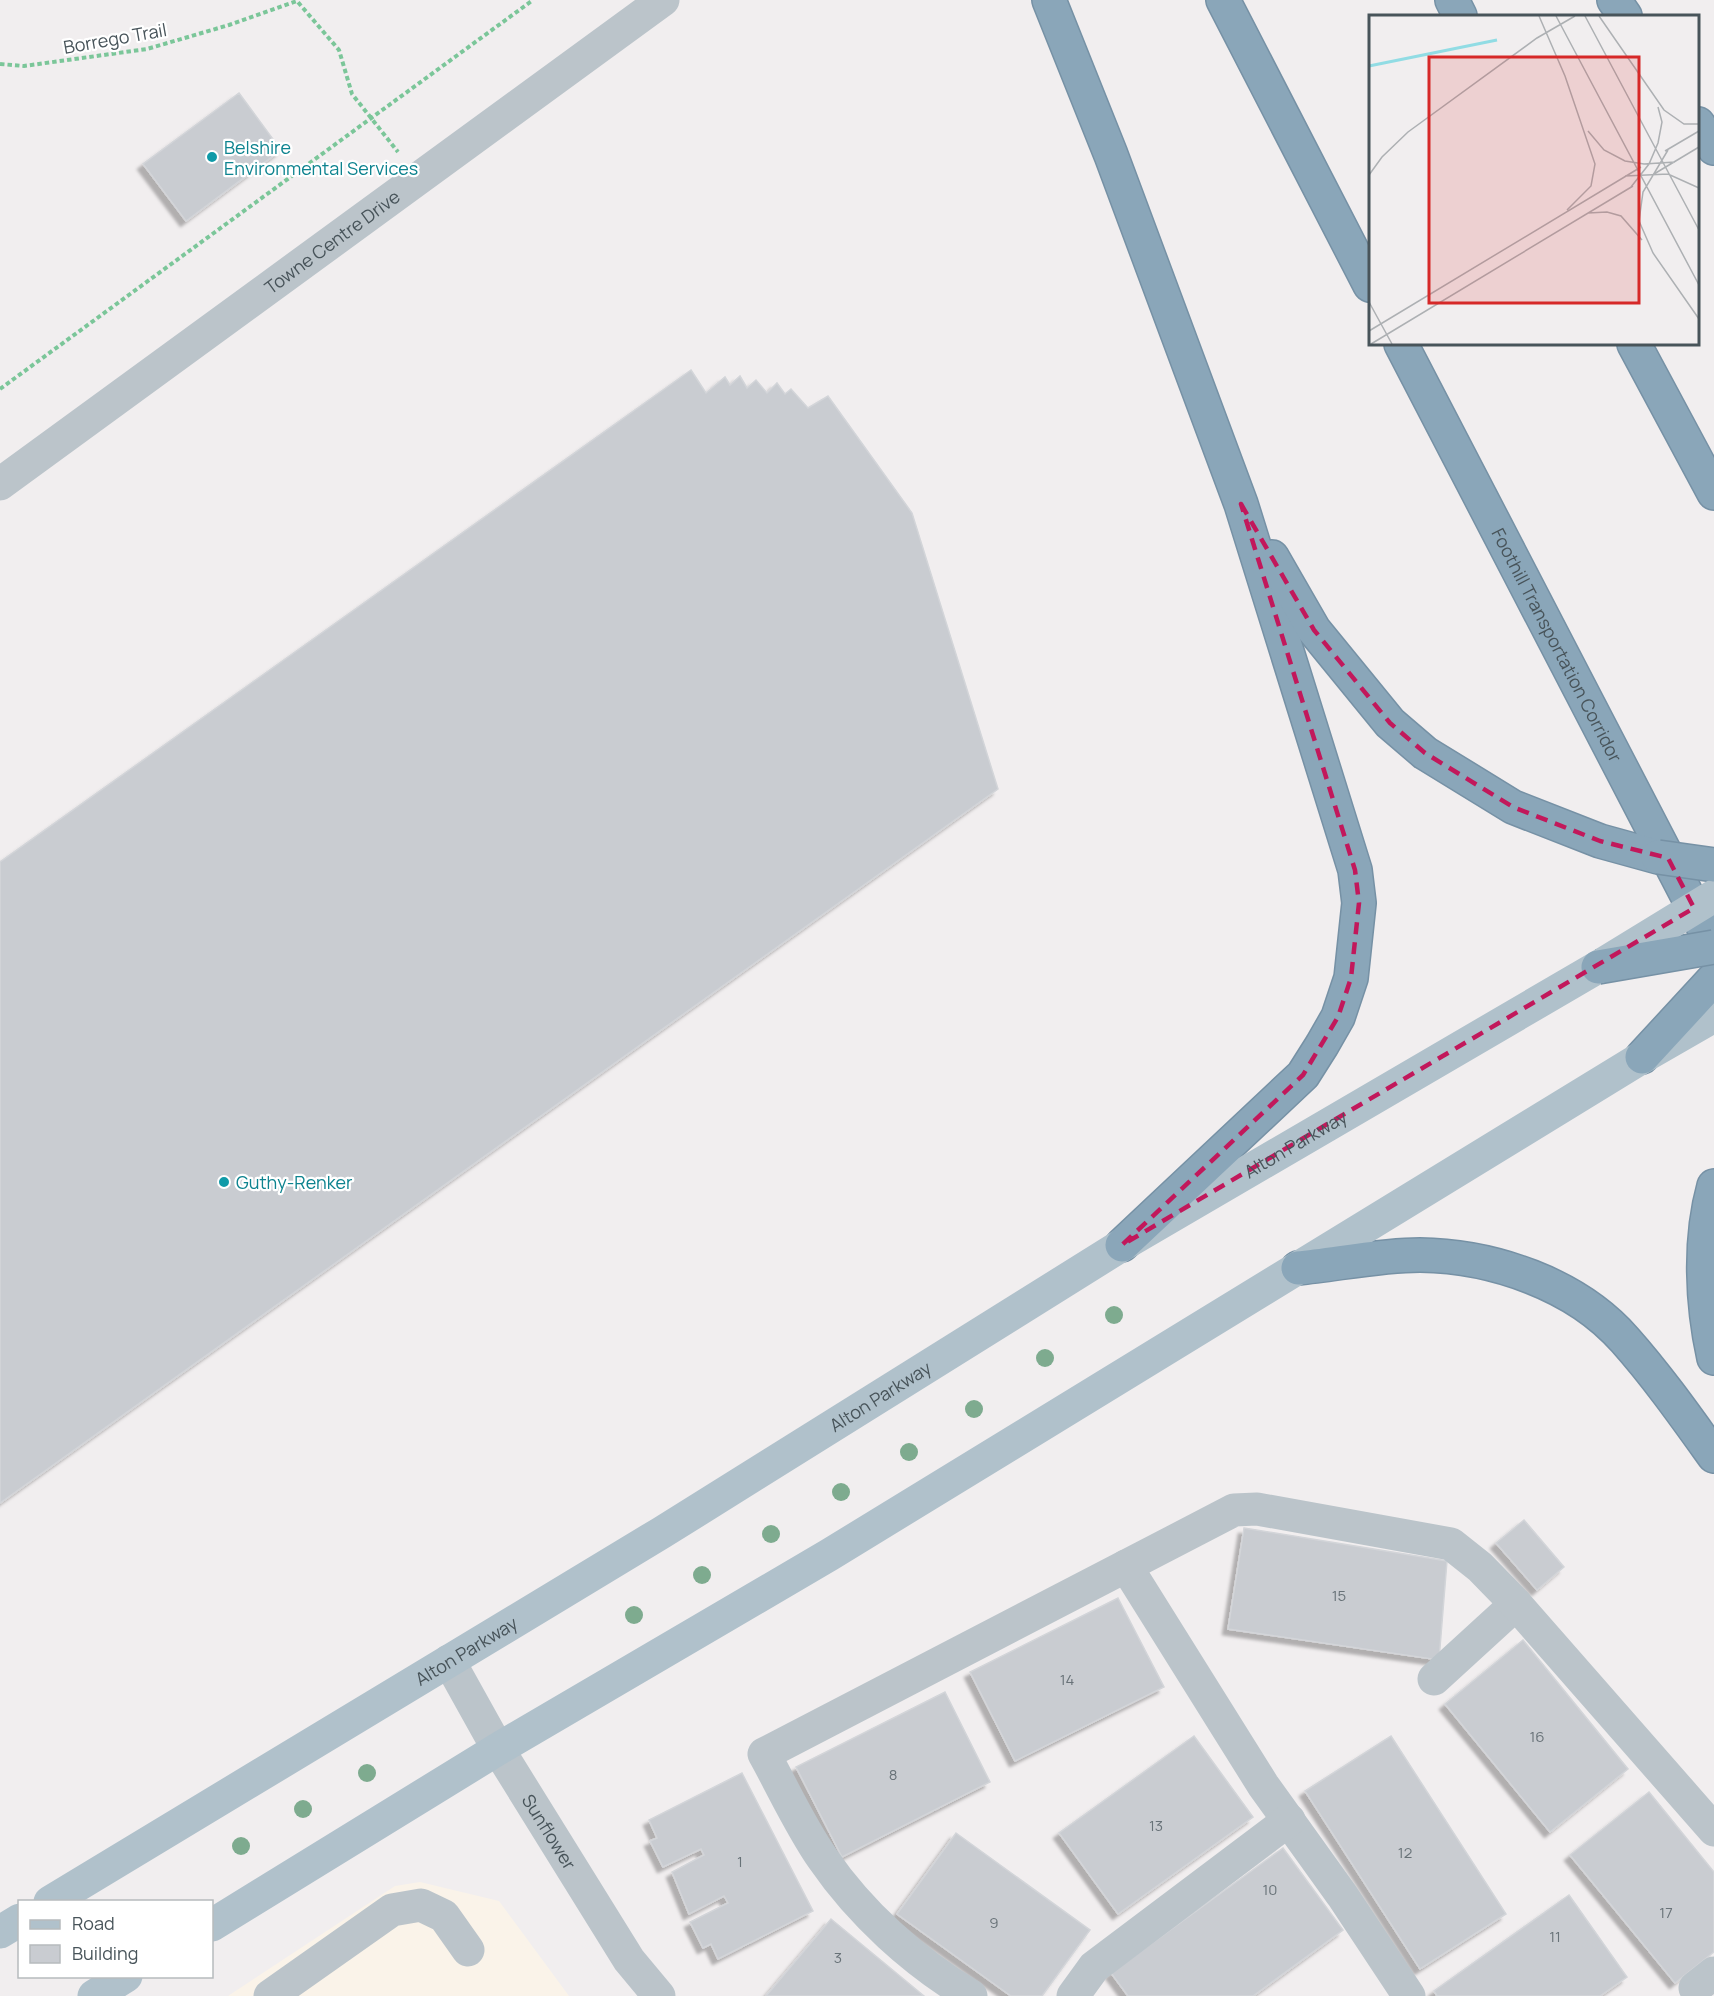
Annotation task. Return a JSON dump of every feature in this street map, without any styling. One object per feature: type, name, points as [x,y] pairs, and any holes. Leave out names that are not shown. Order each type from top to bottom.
[{"type":"highway","points":[[1049,0],[1111,155],[1241,504],[1355,870],[1359,903],[1351,978],[1338,1017],[1303,1075],[1122,1245]]},
{"type":"highway","points":[[1223,0],[1369,281]]},
{"type":"highway","points":[[1452,0],[1460,15]]},
{"type":"highway","points":[[1614,0],[1624,15]]},
{"type":"highway","points":[[1699,126],[1714,148]]},
{"type":"highway","name":"Foothill Transportation Corridor","points":[[1402,345],[1714,947]]},
{"type":"highway","points":[[1635,345],[1714,493]]},
{"type":"highway","points":[[1241,504],[1314,630],[1390,723],[1425,753],[1513,807],[1600,841],[1658,857],[1714,865]]},
{"type":"highway","points":[[1598,968],[1714,947]]},
{"type":"highway","points":[[1642,1057],[1714,979]]},
{"type":"highway","points":[[1713,1188],[1704,1268],[1708,1328],[1714,1358]]},
{"type":"highway","points":[[1298,1268],[1419,1255],[1448,1257],[1477,1261],[1521,1273],[1566,1293],[1597,1315],[1624,1339],[1714,1456]]},
{"type":"main road","name":"Alton Parkway","points":[[53,1900],[661,1533],[1122,1245],[1598,968],[1714,896]]},
{"type":"main road","points":[[213,1924],[498,1749],[829,1555],[1642,1057],[1714,1016]]},
{"type":"main road","points":[[0,1932],[18,1921]]},
{"type":"main road","points":[[94,1996],[124,1978]]},
{"type":"street","name":"Towne Centre Drive","points":[[0,484],[663,0]]},
{"type":"street","points":[[970,1996],[946,1981],[875,1922],[823,1858],[764,1754],[1234,1510],[1257,1509],[1451,1544],[1480,1567],[1516,1604],[1714,1830]]},
{"type":"street","points":[[1126,1566],[1263,1785],[1289,1820],[1397,1991]]},
{"type":"street","points":[[1434,1679],[1516,1604]]},
{"type":"street","name":"Sunflower","points":[[449,1661],[498,1749],[629,1960],[659,1996]]},
{"type":"street","points":[[1073,1996],[1094,1967],[1289,1820]]},
{"type":"street","points":[[270,1996],[392,1910],[421,1905],[444,1916],[468,1950]]},
{"type":"path","points":[[0,389],[533,0]]},
{"type":"path","name":"Borrego Trail","points":[[0,64],[24,66],[147,49],[229,25],[297,1],[339,50],[352,94],[417,180]]},
{"type":"highlighted area","points":[[1241,504],[1314,630],[1390,723],[1425,753],[1513,807],[1600,841],[1668,858],[1694,908],[1122,1245],[1303,1075],[1338,1017],[1351,978],[1359,903],[1355,870]]},
{"type":"shaded area","points":[[420,1882],[499,1901],[569,1996],[228,1996],[395,1886]]},
{"type":"building","name":"Belshire Environmental Services","points":[[239,93],[281,150],[186,221],[143,164]]},
{"type":"building","name":"Guthy-Renker","points":[[691,370],[706,393],[725,377],[730,385],[740,376],[747,388],[756,380],[767,393],[777,383],[785,394],[791,389],[808,408],[828,396],[912,513],[998,789],[0,1503],[0,862]]},
{"type":"building","points":[[1524,1520],[1564,1567],[1537,1590],[1496,1543]]},
{"type":"building","points":[[1244,1528],[1447,1561],[1439,1660],[1228,1629]]},
{"type":"building","points":[[1118,1598],[1164,1687],[1015,1761],[970,1672]]},
{"type":"building","points":[[1523,1640],[1628,1769],[1550,1832],[1445,1704]]},
{"type":"building","points":[[945,1692],[990,1782],[842,1857],[796,1767]]},
{"type":"building","points":[[1194,1736],[1253,1817],[1118,1914],[1059,1833]]},
{"type":"building","points":[[1391,1736],[1506,1914],[1420,1969],[1305,1791]]},
{"type":"building","points":[[742,1773],[813,1911],[718,1959],[711,1944],[703,1948],[690,1922],[728,1903],[724,1896],[689,1914],[672,1872],[704,1855],[701,1849],[663,1867],[650,1841],[657,1838],[649,1820]]},
{"type":"building","points":[[1649,1792],[1714,1872],[1714,1952],[1675,1983],[1570,1855]]},
{"type":"building","points":[[956,1833],[1090,1930],[1042,1996],[1011,1996],[897,1914]]},
{"type":"building","points":[[1283,1848],[1343,1930],[1253,1996],[1128,1996],[1111,1973]]},
{"type":"building","points":[[1569,1895],[1627,1977],[1600,1996],[1437,1996],[1434,1991]]},
{"type":"building","points":[[831,1919],[924,1996],[766,1996]]},
{"type":"place","name":"Belshire Environmental Services","points":[[212,157]]},
{"type":"place","name":"Guthy-Renker","points":[[224,1182]]}]
